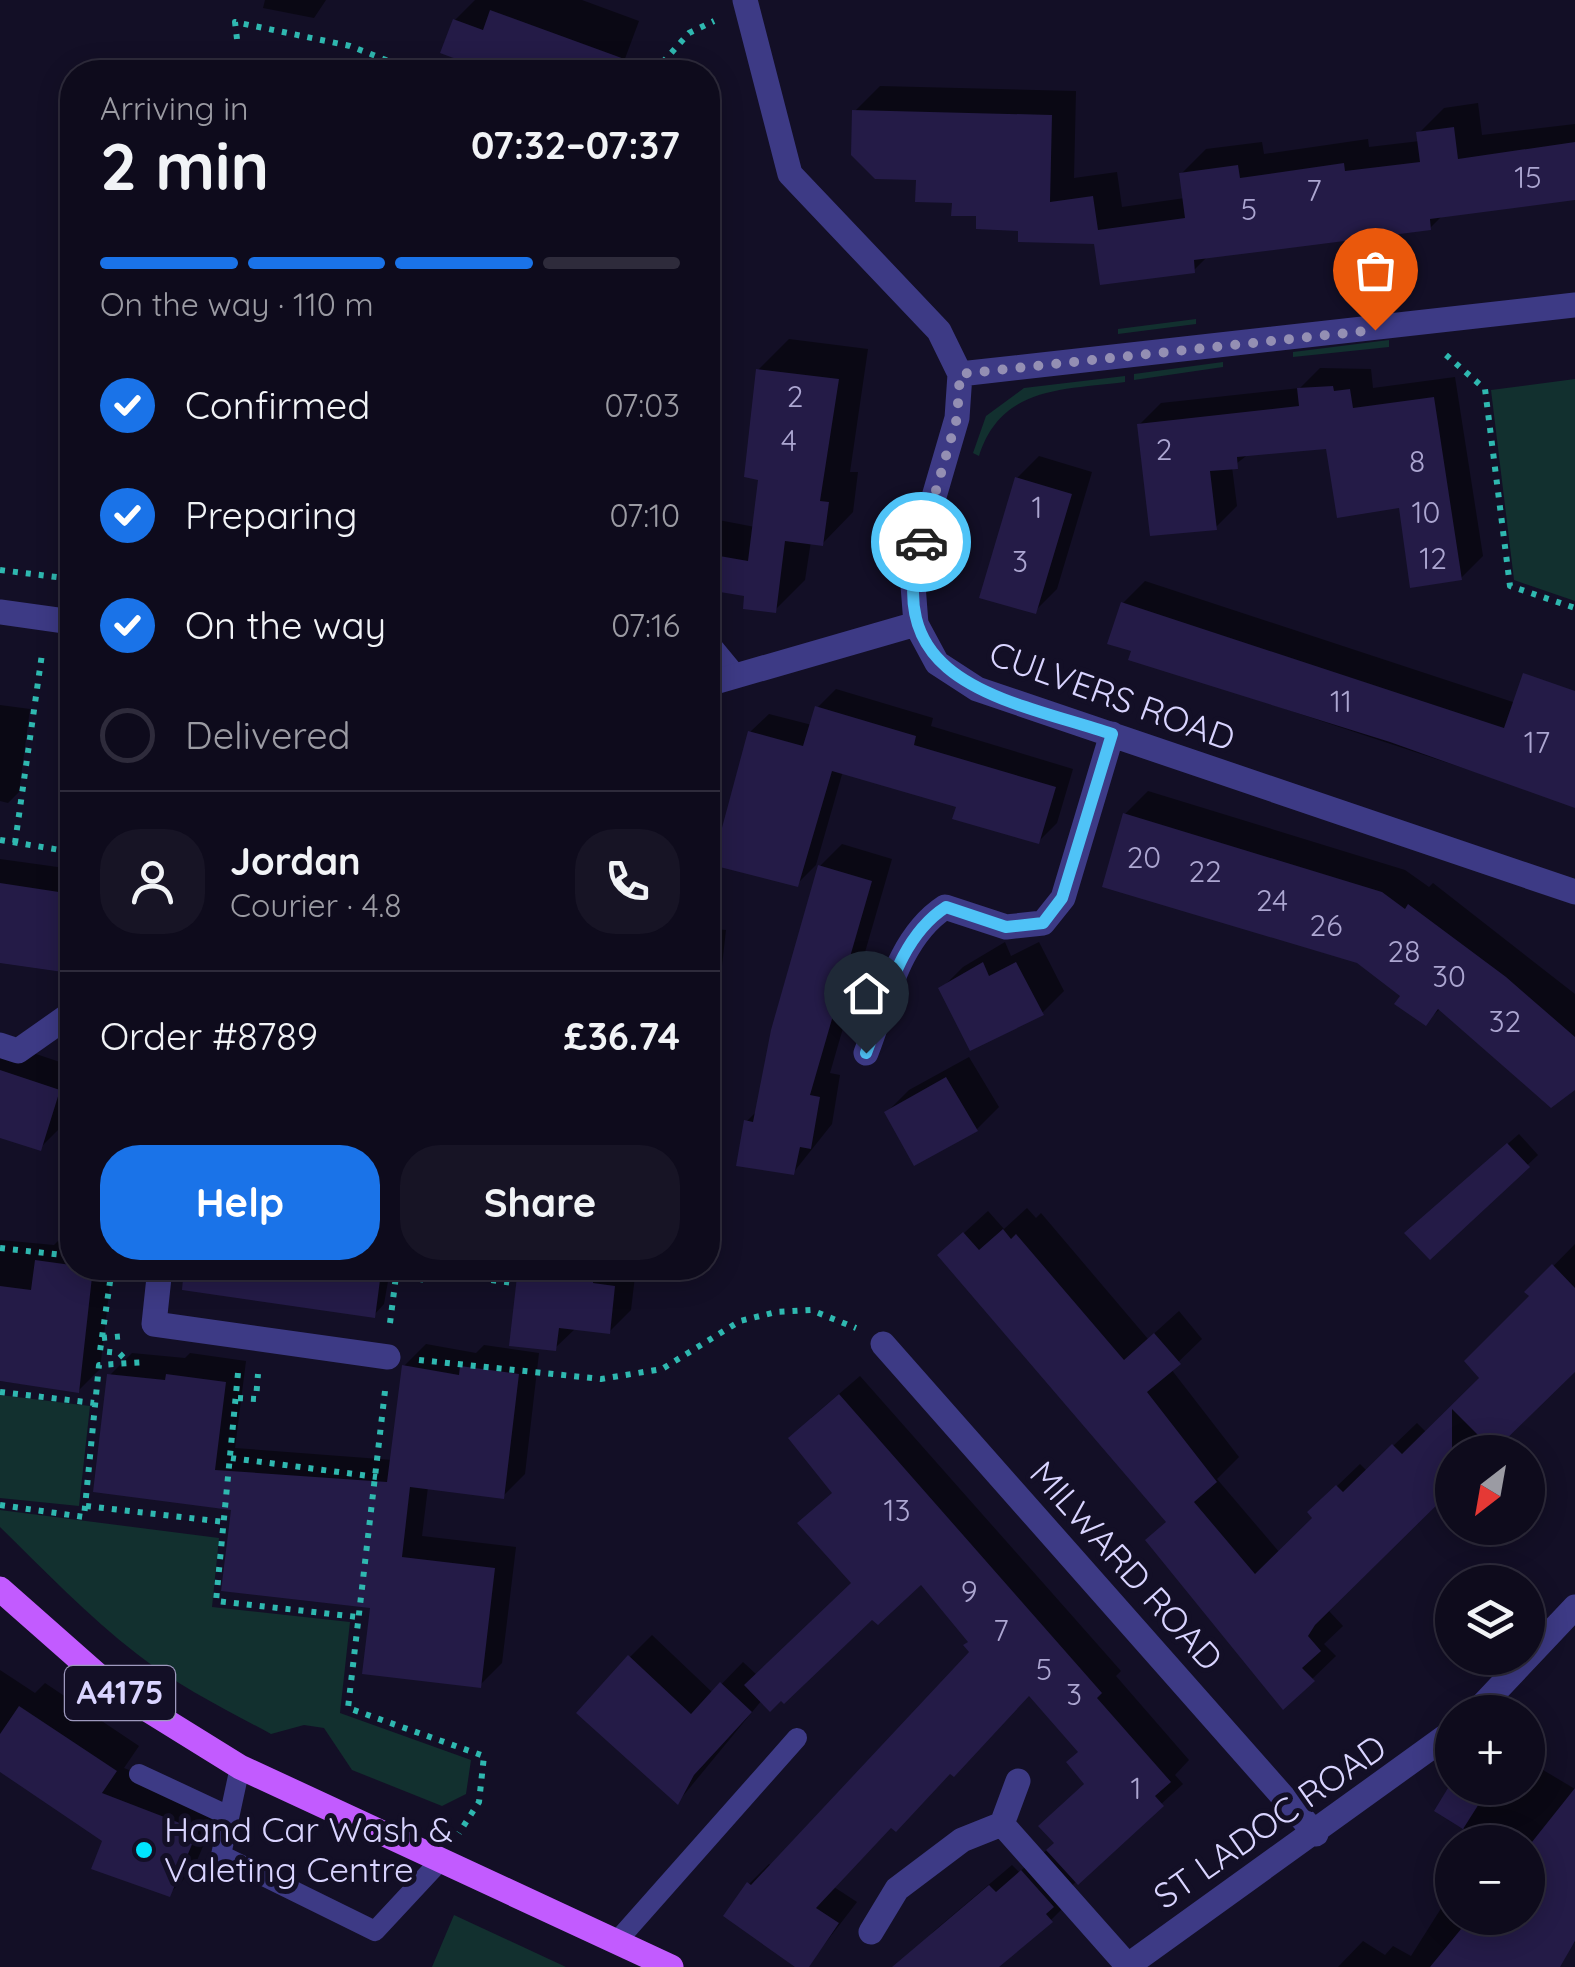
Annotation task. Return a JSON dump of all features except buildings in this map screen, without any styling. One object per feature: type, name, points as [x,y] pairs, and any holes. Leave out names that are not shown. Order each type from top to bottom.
[{"type":"main road","name":"A4175","points":[[0,1589],[111,1687],[240,1767],[671,1967]]},
{"type":"street","points":[[746,2],[790,174],[939,331],[960,374],[1575,305]]},
{"type":"street","name":"CULVERS ROAD","points":[[960,374],[957,418],[912,572],[916,624],[937,663],[978,689],[1575,892]]},
{"type":"street","points":[[0,612],[60,620]]},
{"type":"street","points":[[720,681],[916,624]]},
{"type":"street","points":[[866,1053],[908,943],[922,922],[946,907],[1006,927],[1043,923],[1062,898],[1112,734]]},
{"type":"street","points":[[0,1045],[18,1051],[60,1021]]},
{"type":"street","points":[[159,1280],[154,1324],[388,1357]]},
{"type":"street","name":"MILWARD ROAD","points":[[883,1344],[1316,1834]]},
{"type":"street","points":[[1492,1695],[1575,1607]]},
{"type":"street","name":"ST LADOC ROAD","points":[[1127,1966],[1316,1834],[1435,1745]]},
{"type":"street","points":[[871,1932],[896,1889],[962,1840],[1002,1824],[1018,1780]]},
{"type":"street","points":[[1002,1824],[1127,1966]]},
{"type":"lane","points":[[720,655],[736,676]]},
{"type":"lane","points":[[618,1940],[797,1738]]},
{"type":"lane","points":[[240,1767],[221,1855],[375,1932],[442,1858]]},
{"type":"lane","points":[[139,1774],[229,1816]]},
{"type":"path","points":[[665,60],[689,33],[746,2]]},
{"type":"path","points":[[237,39],[235,22],[350,46],[386,60]]},
{"type":"path","points":[[1413,326],[1485,389],[1510,586],[1575,608]]},
{"type":"path","points":[[0,570],[60,578]]},
{"type":"path","points":[[15,842],[60,620]]},
{"type":"path","points":[[0,840],[60,850]]},
{"type":"path","points":[[0,1248],[60,1255]]},
{"type":"path","points":[[110,1280],[100,1351],[119,1353],[126,1360]]},
{"type":"path","points":[[391,1312],[395,1280]]},
{"type":"path","points":[[494,1280],[512,1283]]},
{"type":"path","points":[[388,1357],[601,1379],[662,1370],[740,1321],[776,1312],[810,1310],[850,1324],[883,1344]]},
{"type":"path","points":[[0,1505],[84,1517],[100,1364],[118,1365],[126,1360],[164,1364]]},
{"type":"path","points":[[221,1371],[240,1373],[216,1600],[358,1617]]},
{"type":"path","points":[[0,1392],[94,1403]]},
{"type":"path","points":[[231,1458],[377,1474],[348,1708],[484,1756],[479,1802]]},
{"type":"path","points":[[86,1506],[225,1522]]},
{"type":"green space","points":[[1196,319],[1196,324],[1118,334],[1118,329]]},
{"type":"green space","points":[[1389,340],[1389,347],[1293,357],[1293,352]]},
{"type":"green space","points":[[1223,362],[1223,367],[1134,380],[1134,374]]},
{"type":"green space","points":[[1125,376],[1125,382],[1057,390],[1019,404],[1002,416],[979,456],[973,453],[986,416],[1024,388]]},
{"type":"green space","points":[[1575,379],[1575,601],[1514,580],[1491,390]]},
{"type":"green space","points":[[0,1395],[90,1406],[79,1506],[0,1498]]},
{"type":"green space","points":[[0,1510],[219,1538],[212,1607],[350,1622],[340,1713],[471,1760],[466,1794],[442,1806],[352,1770],[324,1728],[304,1725],[271,1734],[185,1687],[137,1654],[67,1592],[0,1527]]},
{"type":"green space","points":[[454,1915],[566,1967],[432,1967]]},
{"type":"way so far","points":[[921,542],[957,418],[960,374],[1375,330]]},
{"type":"place","name":"Hand Car Wash & Valeting Centre","points":[[144,1850]]},
{"type":"route","points":[[866,1053],[908,943],[922,922],[946,907],[1006,927],[1043,923],[1062,898],[1112,734],[978,689],[937,663],[916,624],[912,572],[921,542]]}]
